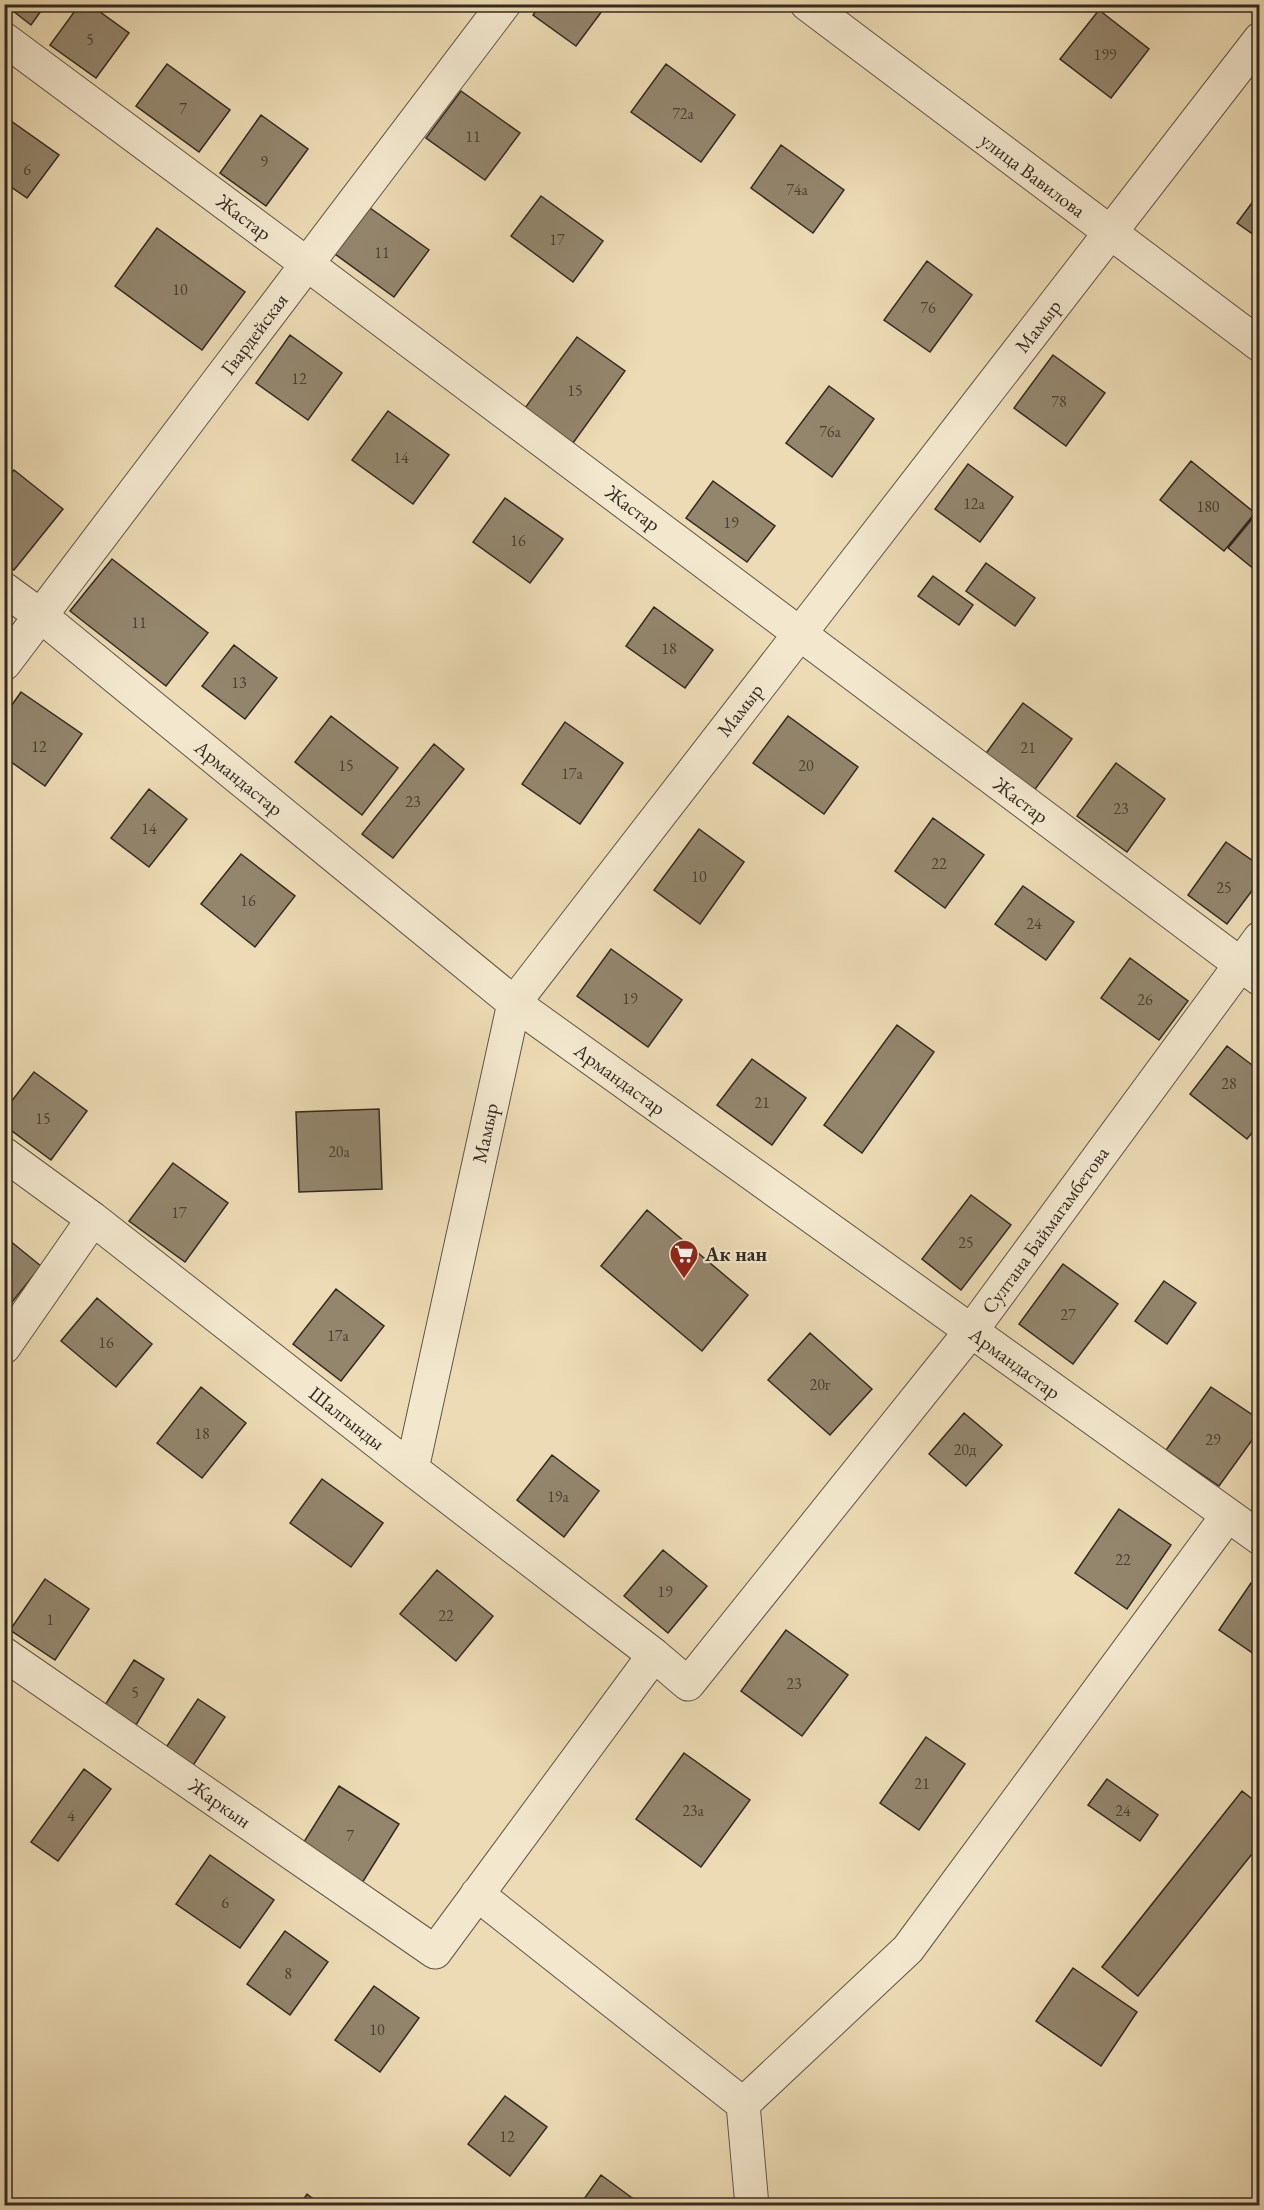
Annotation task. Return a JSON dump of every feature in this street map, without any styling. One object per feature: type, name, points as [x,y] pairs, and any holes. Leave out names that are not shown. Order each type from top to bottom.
[{"type":"street","name":"Гвардейская","points":[[4,664],[504,4]]},
{"type":"street","name":"улица Вавилова","points":[[807,4],[1260,345]]},
{"type":"street","name":"Жастар","points":[[4,39],[1249,972]]},
{"type":"street","name":"Мамыр","points":[[412,1469],[513,1003],[1260,39]]},
{"type":"street","name":"Армандастар","points":[[4,589],[41,616],[513,1003],[1260,1538]]},
{"type":"street","name":"Султана Баймагамбетова","points":[[688,1684],[971,1331],[1249,972],[1260,938]]},
{"type":"street","name":"Шалгынды","points":[[4,1154],[93,1219],[654,1655],[688,1684]]},
{"type":"street","points":[[4,1347],[93,1219]]},
{"type":"street","points":[[742,2104],[908,1949],[1228,1515]]},
{"type":"street","name":"Жаркын","points":[[4,1654],[435,1952],[477,1894]]},
{"type":"street","points":[[654,1655],[477,1894],[742,2104],[752,2205]]},
{"type":"building","points":[[4,4],[46,4],[31,25]]},
{"type":"building","points":[[80,4],[89,4],[129,33],[96,78],[50,45]]},
{"type":"building","points":[[541,4],[594,4],[602,11],[576,46],[533,15]]},
{"type":"building","points":[[1099,10],[1149,49],[1111,98],[1060,59]]},
{"type":"building","points":[[167,64],[230,110],[199,152],[136,106]]},
{"type":"building","points":[[666,64],[735,115],[701,162],[631,112]]},
{"type":"building","points":[[461,91],[520,133],[485,180],[426,138]]},
{"type":"building","points":[[261,115],[308,149],[266,206],[220,173]]},
{"type":"building","points":[[4,116],[59,155],[27,198],[4,182]]},
{"type":"building","points":[[781,145],[844,190],[813,233],[751,188]]},
{"type":"building","points":[[1260,192],[1260,239],[1237,223]]},
{"type":"building","points":[[541,196],[603,241],[573,282],[511,236]]},
{"type":"building","points":[[370,208],[429,250],[394,297],[335,254]]},
{"type":"building","points":[[157,228],[245,292],[202,350],[115,286]]},
{"type":"building","points":[[927,261],[972,295],[930,352],[884,320]]},
{"type":"building","points":[[290,335],[342,373],[308,420],[256,383]]},
{"type":"building","points":[[577,337],[625,371],[573,443],[525,408]]},
{"type":"building","points":[[1053,355],[1105,393],[1066,446],[1014,408]]},
{"type":"building","points":[[829,386],[874,419],[832,477],[786,443]]},
{"type":"building","points":[[388,411],[449,455],[413,504],[352,460]]},
{"type":"building","points":[[1191,461],[1255,513],[1224,551],[1160,500]]},
{"type":"building","points":[[968,464],[1013,497],[980,542],[935,509]]},
{"type":"building","points":[[14,470],[63,509],[14,570],[4,562],[4,481]]},
{"type":"building","points":[[713,481],[775,526],[747,562],[686,518]]},
{"type":"building","points":[[505,498],[563,539],[530,583],[473,542]]},
{"type":"building","points":[[1257,513],[1260,516],[1260,574],[1228,548]]},
{"type":"building","points":[[112,559],[208,633],[166,686],[70,611]]},
{"type":"building","points":[[986,563],[1035,598],[1015,626],[966,591]]},
{"type":"building","points":[[933,576],[973,605],[959,625],[918,596]]},
{"type":"building","points":[[654,607],[713,650],[685,688],[626,646]]},
{"type":"building","points":[[234,645],[277,678],[245,719],[202,686]]},
{"type":"building","points":[[21,692],[82,734],[45,786],[4,757],[4,716]]},
{"type":"building","points":[[1023,703],[1072,739],[1033,792],[984,756]]},
{"type":"building","points":[[331,716],[398,768],[362,815],[295,762]]},
{"type":"building","points":[[788,716],[858,767],[824,814],[753,763]]},
{"type":"building","points":[[565,722],[623,763],[580,824],[522,784]]},
{"type":"building","points":[[434,744],[464,769],[393,858],[362,834]]},
{"type":"building","points":[[1116,763],[1165,799],[1127,852],[1077,816]]},
{"type":"building","points":[[149,789],[187,819],[149,867],[111,838]]},
{"type":"building","points":[[933,818],[984,855],[945,908],[895,871]]},
{"type":"building","points":[[699,829],[744,862],[700,924],[654,890]]},
{"type":"building","points":[[1226,842],[1260,866],[1260,880],[1227,924],[1188,895]]},
{"type":"building","points":[[241,854],[295,896],[255,947],[201,904]]},
{"type":"building","points":[[1023,886],[1074,922],[1046,960],[995,924]]},
{"type":"building","points":[[611,949],[682,1000],[648,1047],[577,996]]},
{"type":"building","points":[[1130,958],[1188,1001],[1159,1040],[1101,998]]},
{"type":"building","points":[[897,1025],[934,1052],[862,1153],[824,1125]]},
{"type":"building","points":[[1227,1046],[1260,1071],[1260,1123],[1247,1139],[1190,1094]]},
{"type":"building","points":[[752,1059],[806,1098],[772,1145],[717,1105]]},
{"type":"building","points":[[34,1072],[87,1111],[51,1160],[4,1125],[4,1111]]},
{"type":"building","points":[[379,1109],[382,1189],[299,1192],[296,1112]]},
{"type":"building","points":[[173,1163],[228,1203],[185,1262],[129,1221]]},
{"type":"building","points":[[971,1195],[1011,1225],[961,1290],[922,1259]]},
{"type":"building","points":[[647,1210],[748,1295],[702,1351],[601,1266]]},
{"type":"building","points":[[4,1236],[41,1266],[4,1312]]},
{"type":"building","points":[[1063,1264],[1118,1304],[1073,1364],[1019,1324]]},
{"type":"building","points":[[1164,1281],[1196,1303],[1167,1344],[1135,1321]]},
{"type":"building","points":[[336,1289],[384,1326],[341,1381],[293,1344]]},
{"type":"building","points":[[97,1298],[152,1344],[116,1387],[61,1341]]},
{"type":"building","points":[[810,1333],[872,1389],[830,1435],[768,1380]]},
{"type":"building","points":[[201,1387],[246,1423],[202,1478],[157,1443]]},
{"type":"building","points":[[1211,1387],[1260,1420],[1260,1429],[1219,1486],[1166,1450]]},
{"type":"building","points":[[964,1413],[1002,1445],[966,1486],[929,1454]]},
{"type":"building","points":[[552,1455],[599,1491],[564,1537],[517,1500]]},
{"type":"building","points":[[322,1479],[383,1523],[351,1567],[290,1523]]},
{"type":"building","points":[[1119,1509],[1171,1545],[1127,1609],[1075,1573]]},
{"type":"building","points":[[663,1550],[707,1586],[668,1633],[624,1596]]},
{"type":"building","points":[[437,1570],[493,1616],[456,1661],[400,1614]]},
{"type":"building","points":[[45,1579],[89,1609],[55,1660],[10,1630]]},
{"type":"building","points":[[1251,1583],[1260,1589],[1260,1658],[1219,1630]]},
{"type":"building","points":[[786,1630],[848,1675],[802,1736],[741,1691]]},
{"type":"building","points":[[134,1660],[164,1679],[136,1725],[105,1705]]},
{"type":"building","points":[[198,1699],[225,1717],[190,1770],[163,1752]]},
{"type":"building","points":[[926,1737],[965,1764],[919,1830],[880,1803]]},
{"type":"building","points":[[684,1753],[750,1800],[701,1867],[636,1819]]},
{"type":"building","points":[[84,1769],[111,1789],[58,1861],[31,1842]]},
{"type":"building","points":[[1107,1779],[1158,1815],[1140,1841],[1088,1805]]},
{"type":"building","points":[[339,1786],[399,1824],[362,1883],[302,1845]]},
{"type":"building","points":[[1242,1791],[1260,1805],[1260,1844],[1138,1996],[1102,1967]]},
{"type":"building","points":[[210,1855],[274,1900],[240,1948],[176,1904]]},
{"type":"building","points":[[285,1931],[328,1962],[290,2015],[247,1984]]},
{"type":"building","points":[[1073,1968],[1137,2012],[1101,2066],[1036,2021]]},
{"type":"building","points":[[374,1986],[419,2018],[380,2072],[335,2040]]},
{"type":"building","points":[[505,2096],[547,2127],[510,2176],[468,2144]]},
{"type":"building","points":[[601,2175],[643,2206],[579,2206]]},
{"type":"building","points":[[307,2194],[322,2206],[299,2206]]},
{"type":"place","name":"Ак нан","points":[[684,1280]]}]
